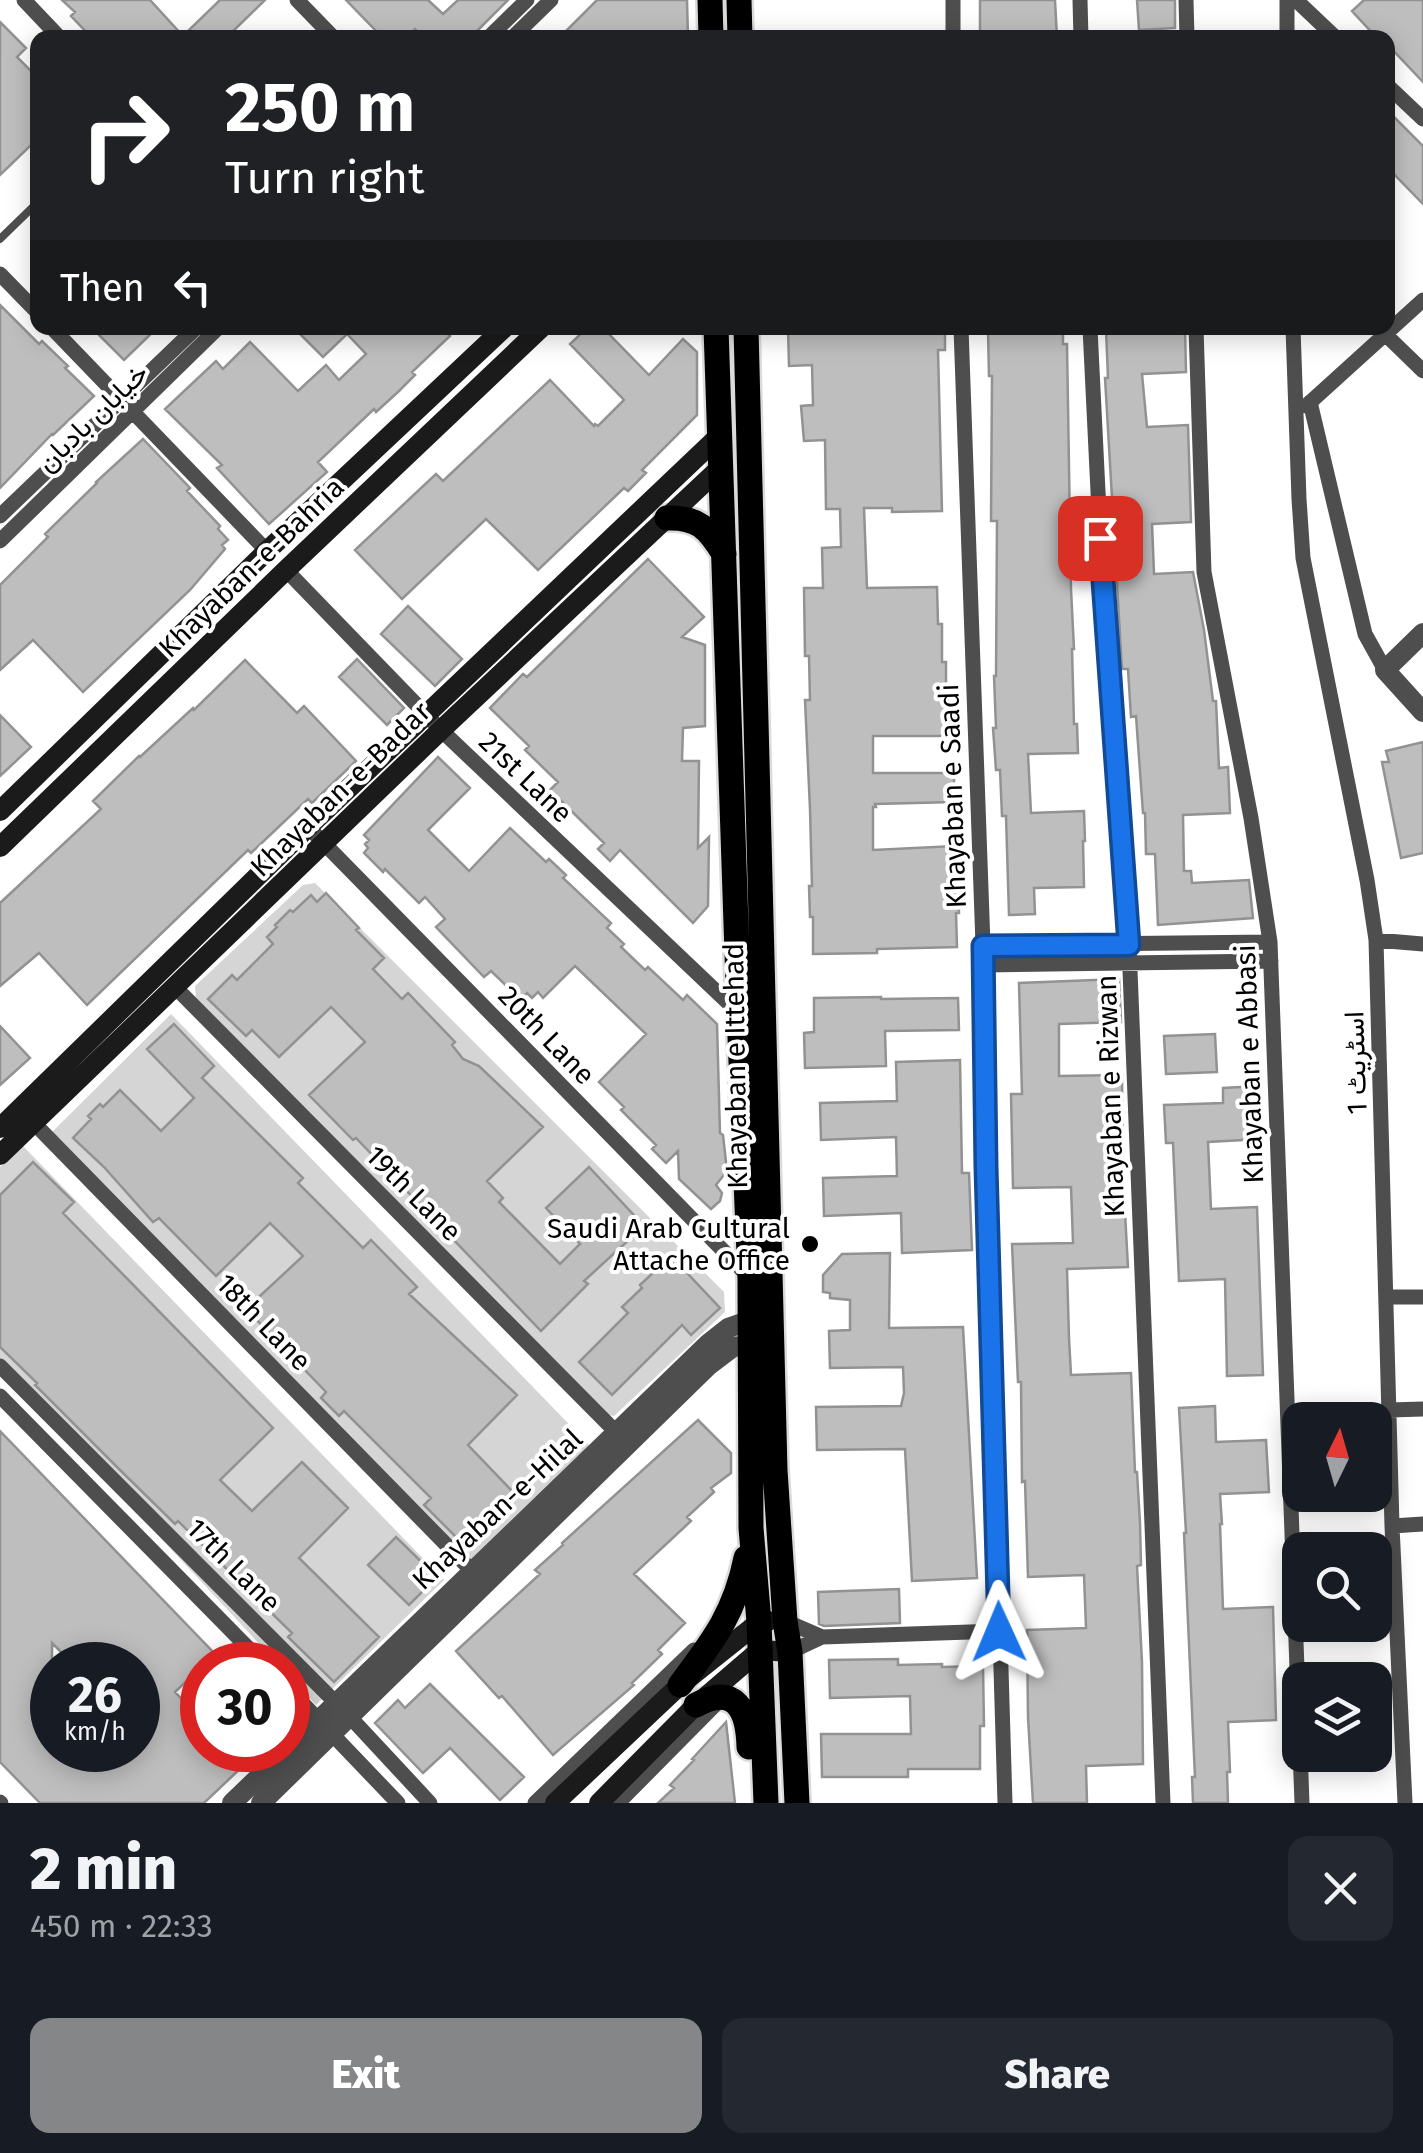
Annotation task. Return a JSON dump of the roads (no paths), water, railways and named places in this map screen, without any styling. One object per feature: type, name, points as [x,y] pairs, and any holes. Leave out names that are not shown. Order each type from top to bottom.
[{"type":"main road","points":[[710,0],[712,30]]},
{"type":"main road","points":[[739,0],[740,30]]},
{"type":"main road","name":"Khayaban-e-Bahria","points":[[0,811],[497,335]]},
{"type":"main road","name":"Khayaban-e-Bahria","points":[[0,847],[535,335]]},
{"type":"main road","name":"Khayaban e Ittehad","points":[[714,335],[750,1278],[752,1528],[772,1621],[790,1652],[797,1803]]},
{"type":"main road","name":"Khayaban e Ittehad","points":[[746,335],[775,1450],[772,1621],[760,1650],[766,1797]]},
{"type":"main road","name":"Khayaban-e-Badar","points":[[0,1128],[27,1116],[174,987],[324,844],[434,723],[719,436]]},
{"type":"main road","name":"Khayaban-e-Badar","points":[[0,1155],[27,1116],[308,827],[434,723],[722,466]]},
{"type":"main road","points":[[666,518],[694,521],[706,528],[724,554]]},
{"type":"main road","points":[[599,1803],[688,1695],[740,1587],[752,1528]]},
{"type":"main road","points":[[555,1803],[772,1621]]},
{"type":"main road","points":[[688,1695],[760,1650],[790,1652]]},
{"type":"main road","points":[[688,1695],[730,1700],[744,1710],[749,1771],[766,1797]]},
{"type":"street","points":[[24,0],[52,30]]},
{"type":"street","points":[[297,0],[326,30]]},
{"type":"street","points":[[496,30],[526,0]]},
{"type":"street","points":[[520,30],[551,0]]},
{"type":"street","points":[[952,0],[954,30]]},
{"type":"street","points":[[1080,0],[1081,30]]},
{"type":"street","points":[[1186,0],[1187,30]]},
{"type":"street","points":[[1287,0],[1288,30]]},
{"type":"street","points":[[1296,0],[1328,30]]},
{"type":"street","points":[[1395,93],[1423,120]]},
{"type":"street","points":[[0,274],[30,305]]},
{"type":"street","points":[[1395,326],[1423,300]]},
{"type":"street","points":[[59,335],[267,551]]},
{"type":"street","name":"خیابان بادبان","points":[[0,541],[190,335]]},
{"type":"street","name":"خیابان بادبان","points":[[0,516],[210,335]]},
{"type":"street","name":"Khayaban e Saadi","points":[[961,335],[983,946],[1006,1803]]},
{"type":"street","name":"Khayaban e Rizwan","points":[[1090,335],[1102,574],[1130,964],[1164,1803]]},
{"type":"street","name":"Khayaban e Abbasi","points":[[1196,335],[1204,572],[1270,942],[1302,1803]]},
{"type":"street","name":"اسٹریٹ 1","points":[[1293,335],[1304,558],[1376,940],[1389,1402]]},
{"type":"street","points":[[1296,416],[1385,335]]},
{"type":"street","points":[[1387,335],[1423,372]]},
{"type":"street","points":[[1310,402],[1365,634],[1385,670],[1423,712]]},
{"type":"street","name":"21st Lane","points":[[286,570],[434,723],[739,1013]]},
{"type":"street","points":[[1385,670],[1423,633]]},
{"type":"street","name":"20th Lane","points":[[308,827],[750,1278]]},
{"type":"street","points":[[1376,940],[1423,944]]},
{"type":"street","points":[[983,946],[1270,942]]},
{"type":"street","points":[[983,965],[1271,961]]},
{"type":"street","name":"19th Lane","points":[[174,987],[618,1433]]},
{"type":"street","name":"18th Lane","points":[[27,1116],[471,1570]]},
{"type":"street","points":[[1386,1298],[1423,1297]]},
{"type":"street","name":"Khayaban-e-Hilal","points":[[310,1736],[343,1710],[471,1570],[716,1336],[728,1328],[751,1332]]},
{"type":"street","points":[[343,1710],[708,1366],[751,1332]]},
{"type":"street","name":"17th Lane","points":[[0,1366],[343,1710],[430,1803]]},
{"type":"street","name":"17th Lane","points":[[0,1396],[242,1642]]},
{"type":"street","points":[[1392,1410],[1423,1409]]},
{"type":"street","name":"اسٹریٹ 1","points":[[1392,1512],[1405,1803]]},
{"type":"street","points":[[1392,1526],[1423,1524]]},
{"type":"street","points":[[535,1803],[726,1619]]},
{"type":"street","points":[[772,1621],[822,1637],[999,1632]]},
{"type":"street","points":[[790,1652],[822,1637]]},
{"type":"street","points":[[618,1803],[722,1698]]},
{"type":"street","points":[[310,1711],[398,1803]]},
{"type":"street","points":[[261,1803],[326,1727]]},
{"type":"street","name":"Khayaban-e-Hilal","points":[[232,1803],[264,1772]]},
{"type":"lane","points":[[0,238],[30,210]]},
{"type":"place","name":"Saudi Arab Cultural Attache Office","points":[[810,1244]]}]
